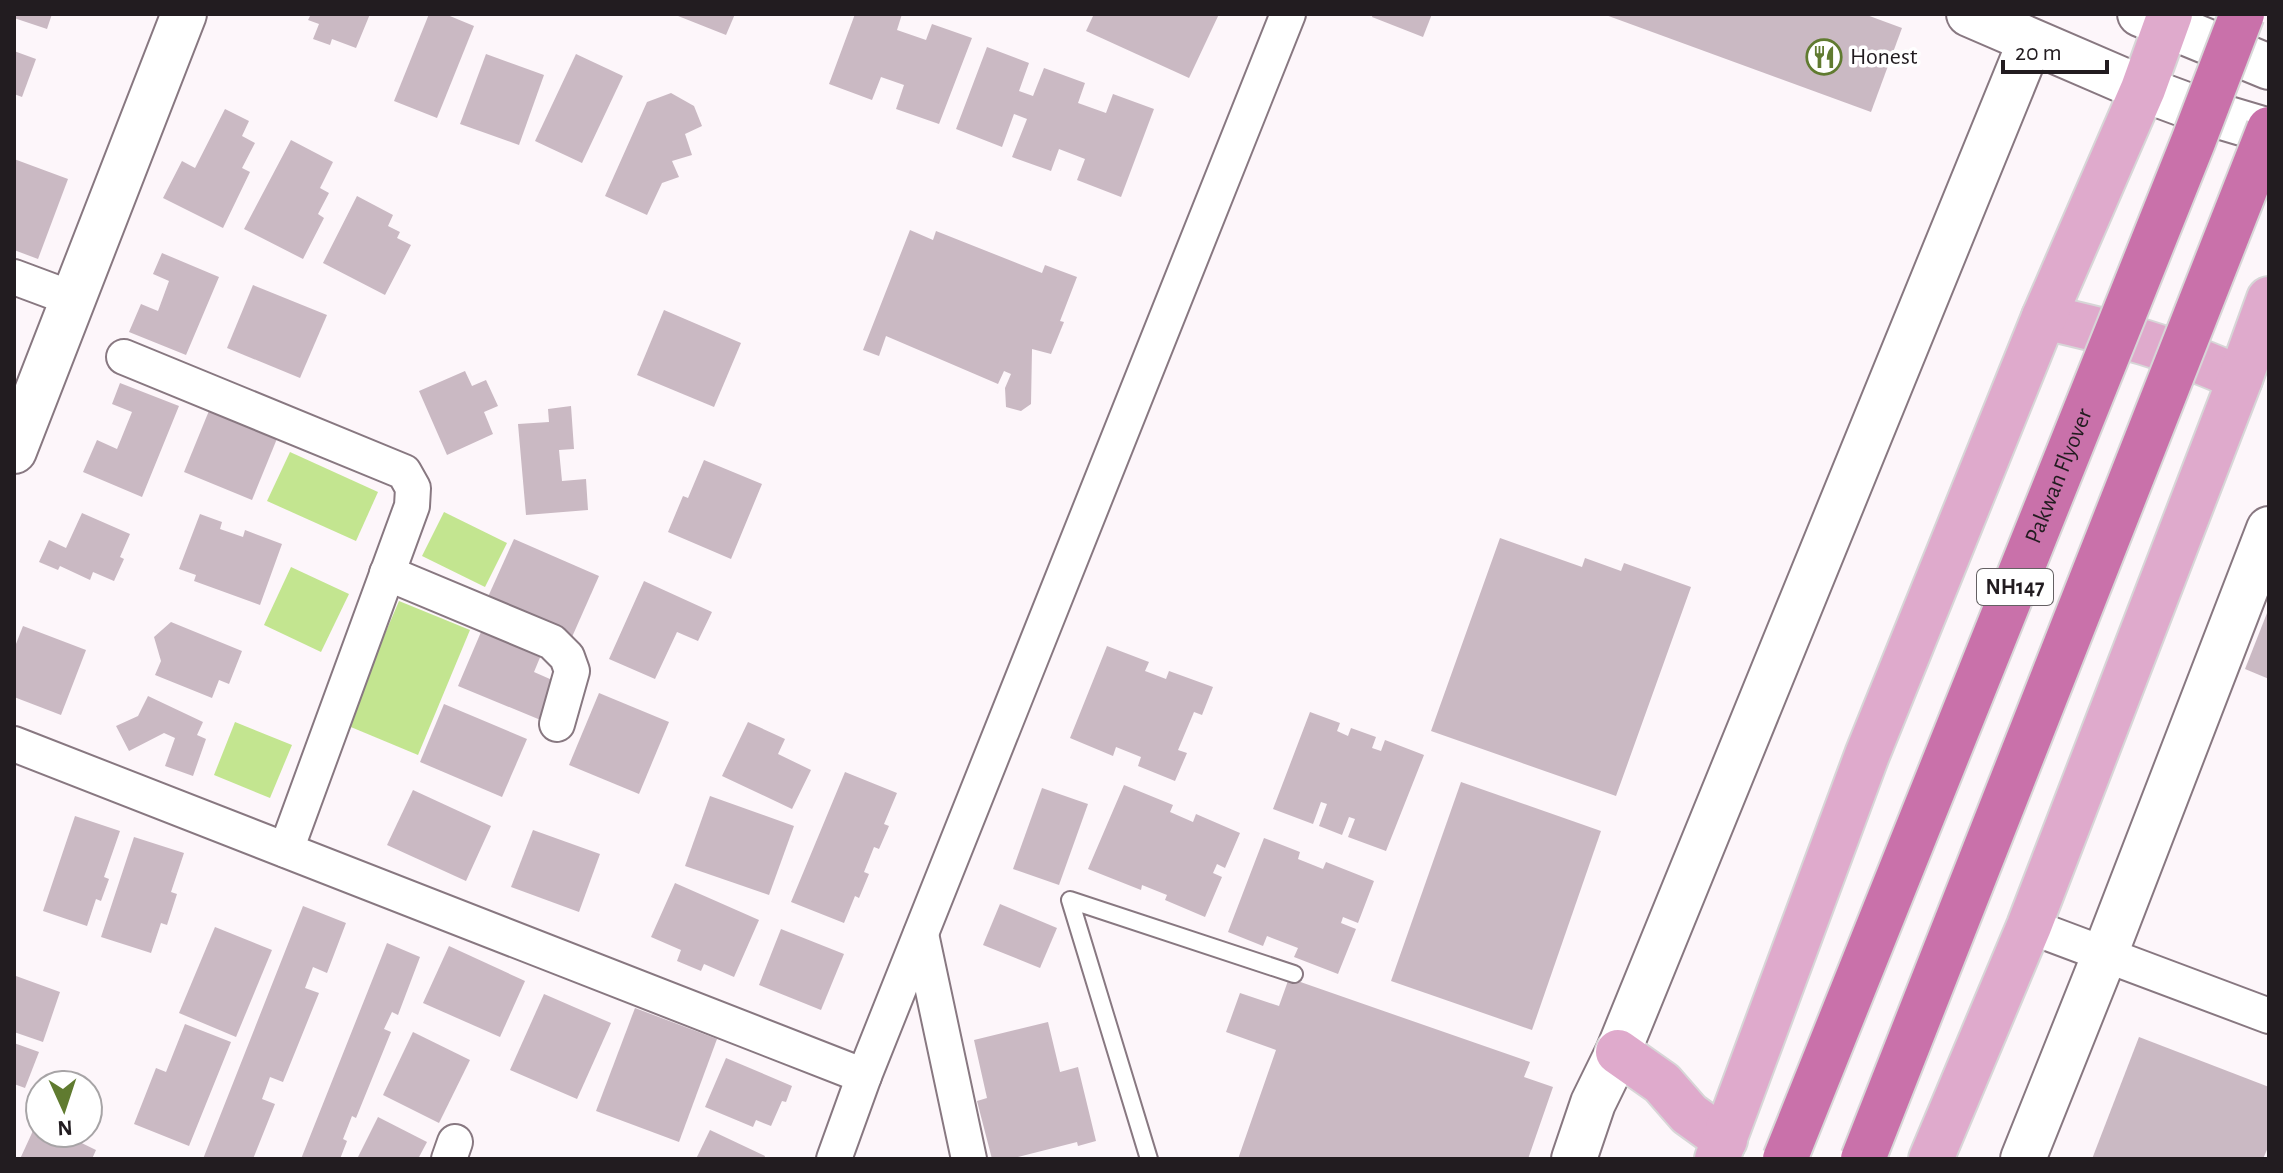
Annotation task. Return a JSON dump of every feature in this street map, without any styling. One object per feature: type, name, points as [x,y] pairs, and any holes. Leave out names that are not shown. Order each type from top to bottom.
[{"type":"highway","name":"Pakwan Flyover","points":[[1785,1159],[2242,14]]},
{"type":"highway","name":"NH147","points":[[1863,1159],[2269,130]]},
{"type":"main road","points":[[1618,1052],[1662,1083],[1721,1150],[1867,755],[2044,317],[2143,89],[2159,18]]},
{"type":"main road","points":[[1931,1159],[2029,926],[2269,299]]},
{"type":"main road","points":[[2044,317],[2091,327],[2190,357],[2240,379]]},
{"type":"street","points":[[14,451],[184,14]]},
{"type":"street","points":[[834,1159],[864,1076],[1288,14]]},
{"type":"street","points":[[1969,14],[2143,89],[2205,112],[2269,130]]},
{"type":"street","points":[[2159,18],[2269,67]]},
{"type":"street","points":[[1574,1159],[1593,1103],[1618,1052],[2030,42]]},
{"type":"street","points":[[14,277],[73,299]]},
{"type":"street","points":[[124,357],[404,472],[413,488],[412,506],[286,850]]},
{"type":"street","points":[[2023,1159],[2269,529]]},
{"type":"street","points":[[387,573],[552,642],[567,657],[572,671],[557,724]]},
{"type":"street","points":[[14,744],[864,1076]]},
{"type":"street","points":[[2029,926],[2269,1016]]},
{"type":"street","points":[[921,934],[969,1159]]},
{"type":"lane","points":[[1149,1159],[1070,900],[1294,974]]},
{"type":"green space","points":[[290,452],[378,492],[356,541],[267,501]]},
{"type":"green space","points":[[444,512],[507,543],[485,587],[422,556]]},
{"type":"green space","points":[[291,567],[349,594],[321,652],[264,625]]},
{"type":"green space","points":[[399,601],[470,630],[418,755],[346,725]]},
{"type":"green space","points":[[235,722],[292,745],[270,798],[214,775]]},
{"type":"building","points":[[14,14],[52,14],[47,29],[14,18]]},
{"type":"building","points":[[311,14],[370,14],[356,48],[332,39],[330,45],[313,39],[319,24],[308,20]]},
{"type":"building","points":[[429,14],[445,14],[474,26],[437,118],[394,101]]},
{"type":"building","points":[[673,14],[735,14],[726,35]]},
{"type":"building","points":[[855,14],[902,14],[897,30],[926,40],[932,24],[972,38],[939,124],[896,109],[904,85],[881,77],[872,100],[829,84]]},
{"type":"building","points":[[1094,14],[1219,14],[1189,78],[1086,31]]},
{"type":"building","points":[[1373,14],[1432,14],[1423,37],[1372,17]]},
{"type":"building","points":[[1603,14],[1864,14],[1902,28],[1871,112]]},
{"type":"building","points":[[987,47],[1029,63],[1019,91],[1033,96],[1044,68],[1085,83],[1078,103],[1106,113],[1113,94],[1154,109],[1121,197],[1077,180],[1085,159],[1059,149],[1051,171],[1012,157],[1027,119],[1014,114],[1002,147],[956,129]]},
{"type":"building","points":[[14,51],[36,59],[22,97],[14,94]]},
{"type":"building","points":[[486,54],[544,75],[519,145],[460,124]]},
{"type":"building","points":[[576,54],[623,76],[582,163],[535,141]]},
{"type":"building","points":[[671,93],[694,106],[702,126],[685,134],[692,155],[672,161],[679,177],[662,183],[647,215],[605,196],[647,102]]},
{"type":"building","points":[[225,109],[249,121],[242,136],[255,143],[242,168],[250,172],[223,228],[163,198],[182,161],[195,168]]},
{"type":"building","points":[[291,140],[333,162],[320,188],[329,193],[318,214],[324,218],[303,259],[244,229]]},
{"type":"building","points":[[14,159],[68,179],[38,259],[14,250]]},
{"type":"building","points":[[357,196],[393,215],[388,226],[400,232],[397,238],[411,245],[385,295],[323,263]]},
{"type":"building","points":[[910,230],[933,240],[936,231],[1042,273],[1045,265],[1077,277],[1051,354],[1032,349],[1031,404],[1021,411],[1006,407],[1005,388],[1011,374],[1004,371],[998,384],[886,336],[879,356],[863,350]]},
{"type":"building","points":[[162,253],[219,277],[186,355],[129,332],[141,304],[158,311],[169,281],[153,274]]},
{"type":"building","points":[[253,285],[327,315],[300,378],[227,348]]},
{"type":"building","points":[[664,310],[741,343],[714,407],[637,375]]},
{"type":"building","points":[[465,371],[472,386],[486,380],[498,406],[484,412],[493,434],[447,455],[419,391]]},
{"type":"building","points":[[120,383],[179,406],[142,497],[83,472],[97,440],[117,449],[132,412],[112,404]]},
{"type":"building","points":[[215,396],[283,424],[252,500],[184,472]]},
{"type":"building","points":[[571,406],[574,449],[559,450],[562,481],[586,479],[588,510],[526,515],[518,424],[549,422],[548,409]]},
{"type":"building","points":[[704,460],[762,484],[731,559],[668,532],[683,496],[688,498]]},
{"type":"building","points":[[82,513],[130,534],[114,581],[93,572],[90,580],[60,566],[58,570],[39,562],[49,540],[66,548]]},
{"type":"building","points":[[200,514],[222,522],[220,529],[243,537],[245,530],[282,544],[260,605],[194,581],[196,575],[179,569]]},
{"type":"building","points":[[1500,538],[1582,567],[1585,558],[1621,571],[1624,563],[1691,587],[1616,796],[1431,731]]},
{"type":"building","points":[[514,539],[599,576],[572,637],[487,599]]},
{"type":"building","points":[[644,581],[712,612],[698,641],[677,632],[655,679],[609,659]]},
{"type":"building","points":[[2269,608],[2269,679],[2245,669]]},
{"type":"building","points":[[171,622],[242,651],[229,684],[219,680],[212,698],[155,675],[161,661],[154,637]]},
{"type":"building","points":[[484,625],[541,655],[534,672],[559,683],[543,721],[458,686]]},
{"type":"building","points":[[23,626],[86,650],[61,715],[14,697],[14,649]]},
{"type":"building","points":[[1107,646],[1149,662],[1145,671],[1166,679],[1169,671],[1213,687],[1202,715],[1194,712],[1178,750],[1187,753],[1175,781],[1138,766],[1141,757],[1116,747],[1113,756],[1070,738]]},
{"type":"building","points":[[599,693],[669,722],[639,794],[569,765]]},
{"type":"building","points":[[148,696],[203,722],[197,735],[206,739],[193,776],[165,766],[175,738],[164,733],[129,751],[116,726],[138,716]]},
{"type":"building","points":[[444,704],[527,739],[502,797],[420,762]]},
{"type":"building","points":[[1310,712],[1340,723],[1337,731],[1348,736],[1351,728],[1376,737],[1372,748],[1381,751],[1385,740],[1424,755],[1386,851],[1348,837],[1355,819],[1349,817],[1342,835],[1319,826],[1327,804],[1321,802],[1313,824],[1273,809]]},
{"type":"building","points":[[748,722],[785,739],[778,754],[811,770],[792,809],[722,776]]},
{"type":"building","points":[[845,772],[897,793],[884,824],[889,826],[879,849],[874,847],[864,872],[869,874],[859,898],[855,896],[844,923],[791,902]]},
{"type":"building","points":[[1461,782],[1601,831],[1532,1030],[1391,981]]},
{"type":"building","points":[[1124,785],[1173,805],[1170,812],[1193,822],[1196,814],[1240,833],[1225,868],[1217,864],[1213,873],[1222,877],[1205,917],[1165,900],[1167,895],[1142,885],[1141,890],[1088,869]]},
{"type":"building","points":[[1042,788],[1088,804],[1059,885],[1013,869]]},
{"type":"building","points":[[413,790],[491,826],[466,881],[387,845]]},
{"type":"building","points":[[710,796],[794,826],[769,895],[685,866]]},
{"type":"building","points":[[75,816],[120,831],[104,877],[109,879],[101,901],[96,899],[87,926],[43,911]]},
{"type":"building","points":[[533,830],[600,854],[579,912],[511,887]]},
{"type":"building","points":[[134,837],[184,853],[171,892],[177,894],[167,925],[161,923],[151,953],[101,937]]},
{"type":"building","points":[[1264,838],[1300,852],[1298,859],[1323,869],[1326,862],[1374,881],[1358,923],[1343,917],[1341,923],[1356,929],[1338,974],[1294,957],[1298,948],[1267,936],[1263,946],[1228,932]]},
{"type":"building","points":[[675,883],[759,920],[734,977],[704,964],[701,971],[677,961],[681,950],[651,937]]},
{"type":"building","points":[[1000,904],[1057,928],[1040,968],[983,945]]},
{"type":"building","points":[[303,906],[346,923],[327,973],[313,967],[305,988],[319,993],[283,1082],[270,1077],[262,1099],[275,1104],[253,1159],[203,1159]]},
{"type":"building","points":[[215,927],[272,950],[236,1037],[179,1013]]},
{"type":"building","points":[[781,929],[844,954],[821,1010],[759,985]]},
{"type":"building","points":[[387,943],[420,957],[398,1015],[392,1012],[384,1029],[391,1032],[356,1118],[352,1116],[343,1139],[347,1141],[340,1159],[301,1159]]},
{"type":"building","points":[[449,946],[525,981],[500,1037],[423,1003]]},
{"type":"building","points":[[16,976],[60,992],[43,1042],[14,1032]]},
{"type":"building","points":[[1289,978],[1530,1062],[1524,1077],[1553,1087],[1528,1159],[1238,1159],[1276,1050],[1226,1032],[1240,993],[1279,1006]]},
{"type":"building","points":[[544,994],[611,1023],[577,1099],[510,1070]]},
{"type":"building","points":[[635,1008],[717,1039],[679,1142],[596,1111]]},
{"type":"building","points":[[1048,1022],[1060,1072],[1078,1067],[1096,1141],[1078,1146],[1077,1142],[1010,1159],[992,1159],[977,1101],[987,1098],[974,1040]]},
{"type":"building","points":[[185,1024],[231,1042],[189,1146],[134,1124],[156,1068],[166,1072]]},
{"type":"building","points":[[413,1032],[470,1060],[439,1123],[383,1095]]},
{"type":"building","points":[[2139,1037],[2269,1087],[2269,1145],[2263,1159],[2092,1159]]},
{"type":"building","points":[[14,1043],[39,1052],[32,1069],[24,1069],[24,1088],[14,1084]]},
{"type":"building","points":[[726,1058],[792,1086],[771,1126],[756,1120],[753,1127],[705,1107]]},
{"type":"building","points":[[378,1117],[427,1142],[418,1159],[357,1159]]},
{"type":"building","points":[[710,1130],[765,1156],[764,1159],[696,1159]]},
{"type":"building","points":[[25,1149],[96,1150],[92,1159],[20,1159]]},
{"type":"place","name":"Honest","points":[[1824,57]]}]
